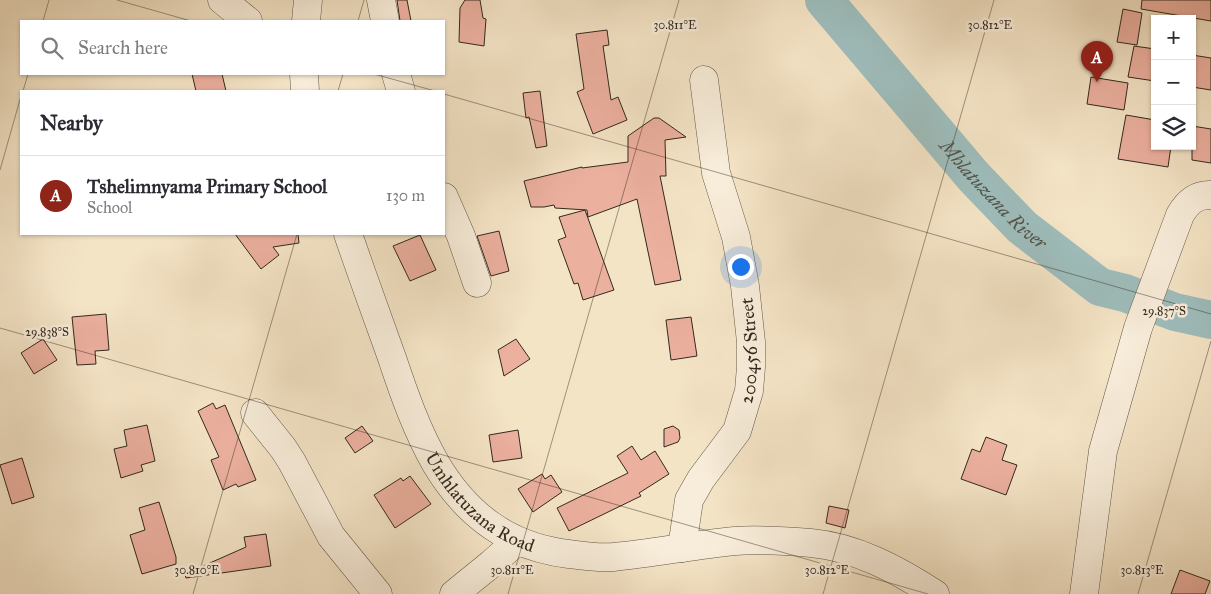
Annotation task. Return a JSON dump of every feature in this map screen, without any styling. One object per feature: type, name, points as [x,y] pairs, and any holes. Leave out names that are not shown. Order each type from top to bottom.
[{"type":"street","points":[[222,0],[247,20]]},
{"type":"street","points":[[306,20],[308,0]]},
{"type":"street","points":[[381,0],[385,20]]},
{"type":"street","points":[[304,75],[305,90]]},
{"type":"street","points":[[396,75],[401,90]]},
{"type":"street","name":"200456 Street","points":[[682,548],[689,500],[701,479],[737,431],[749,391],[751,367],[751,342],[745,286],[736,237],[716,173],[704,80]]},
{"type":"street","points":[[1084,594],[1103,451],[1138,328],[1184,208],[1196,197],[1211,195]]},
{"type":"street","points":[[445,199],[461,236],[477,283]]},
{"type":"street","name":"Umhlatuzana Road","points":[[348,235],[410,411],[437,465],[468,506],[484,521],[516,541],[555,553],[586,557],[611,557],[737,541],[770,540],[814,543],[877,562],[899,572],[935,594]]},
{"type":"street","points":[[255,413],[292,462],[331,536],[378,594]]},
{"type":"street","points":[[454,594],[516,541]]},
{"type":"building","points":[[397,0],[407,0],[411,20],[400,20]]},
{"type":"building","points":[[465,0],[480,0],[483,18],[486,19],[484,46],[459,42],[460,8]]},
{"type":"building","points":[[1142,0],[1211,0],[1211,21],[1196,18],[1196,15],[1176,15],[1141,9]]},
{"type":"building","points":[[1123,9],[1142,13],[1137,45],[1117,42]]},
{"type":"building","points":[[607,30],[609,45],[603,46],[611,100],[618,97],[627,120],[593,134],[577,92],[584,89],[576,34]]},
{"type":"building","points":[[1134,46],[1151,48],[1151,80],[1128,77]]},
{"type":"building","points":[[1196,56],[1211,58],[1211,90],[1196,88]]},
{"type":"building","points":[[192,75],[222,75],[226,90],[196,90]]},
{"type":"building","points":[[1091,77],[1128,83],[1124,110],[1087,104]]},
{"type":"building","points":[[540,91],[547,146],[536,148],[529,117],[526,118],[523,93]]},
{"type":"building","points":[[1126,115],[1151,119],[1151,150],[1170,150],[1168,167],[1118,159]]},
{"type":"building","points":[[654,118],[659,118],[686,137],[665,140],[666,176],[660,176],[681,280],[655,285],[637,199],[588,217],[587,210],[555,208],[554,205],[531,207],[524,181],[582,167],[628,162],[628,136]]},
{"type":"building","points":[[1196,127],[1211,129],[1211,163],[1192,160],[1192,150],[1196,150]]},
{"type":"building","points":[[585,210],[614,290],[583,300],[578,283],[574,284],[558,240],[566,237],[559,217]]},
{"type":"building","points":[[499,231],[509,271],[491,276],[477,236]]},
{"type":"building","points":[[236,235],[298,235],[299,243],[273,247],[279,255],[261,269]]},
{"type":"building","points":[[420,235],[436,270],[410,281],[393,246]]},
{"type":"building","points":[[106,314],[109,350],[95,351],[96,364],[77,365],[72,317]]},
{"type":"building","points":[[691,317],[697,356],[671,360],[666,320]]},
{"type":"building","points":[[43,339],[57,360],[34,374],[21,353]]},
{"type":"building","points":[[516,339],[530,359],[504,376],[498,350]]},
{"type":"building","points":[[213,403],[216,409],[225,405],[256,480],[238,487],[236,484],[223,490],[211,460],[219,457],[198,411]]},
{"type":"building","points":[[147,425],[155,461],[141,465],[143,471],[121,478],[114,449],[127,446],[124,430]]},
{"type":"building","points":[[362,426],[373,441],[355,453],[345,438]]},
{"type":"building","points":[[673,426],[679,430],[680,438],[678,442],[664,447],[664,429]]},
{"type":"building","points":[[518,430],[522,458],[493,462],[489,435]]},
{"type":"building","points":[[986,437],[1007,445],[1002,460],[1017,465],[1006,495],[961,479],[972,449],[980,452]]},
{"type":"building","points":[[632,446],[641,460],[655,451],[669,474],[639,493],[641,496],[569,531],[557,508],[628,473],[617,456]]},
{"type":"building","points":[[22,458],[34,497],[12,504],[0,465]]},
{"type":"building","points":[[542,474],[545,479],[551,475],[562,492],[533,512],[518,489]]},
{"type":"building","points":[[410,476],[431,504],[395,528],[374,495],[401,478],[403,481]]},
{"type":"building","points":[[159,502],[176,557],[176,564],[142,574],[130,535],[145,530],[139,508]]},
{"type":"building","points":[[829,506],[849,510],[845,528],[826,523]]},
{"type":"building","points":[[266,534],[271,566],[186,578],[185,574],[246,547],[244,537]]},
{"type":"building","points":[[1180,570],[1210,581],[1205,594],[1171,594]]},
{"type":"waterway","name":"Mhlatuzana River","points":[[824,0],[974,177],[1022,227],[1100,287],[1125,293],[1175,312],[1211,320]]},
{"type":"place","name":"Tshelimnyama Primary School","points":[[1097,82]]}]
